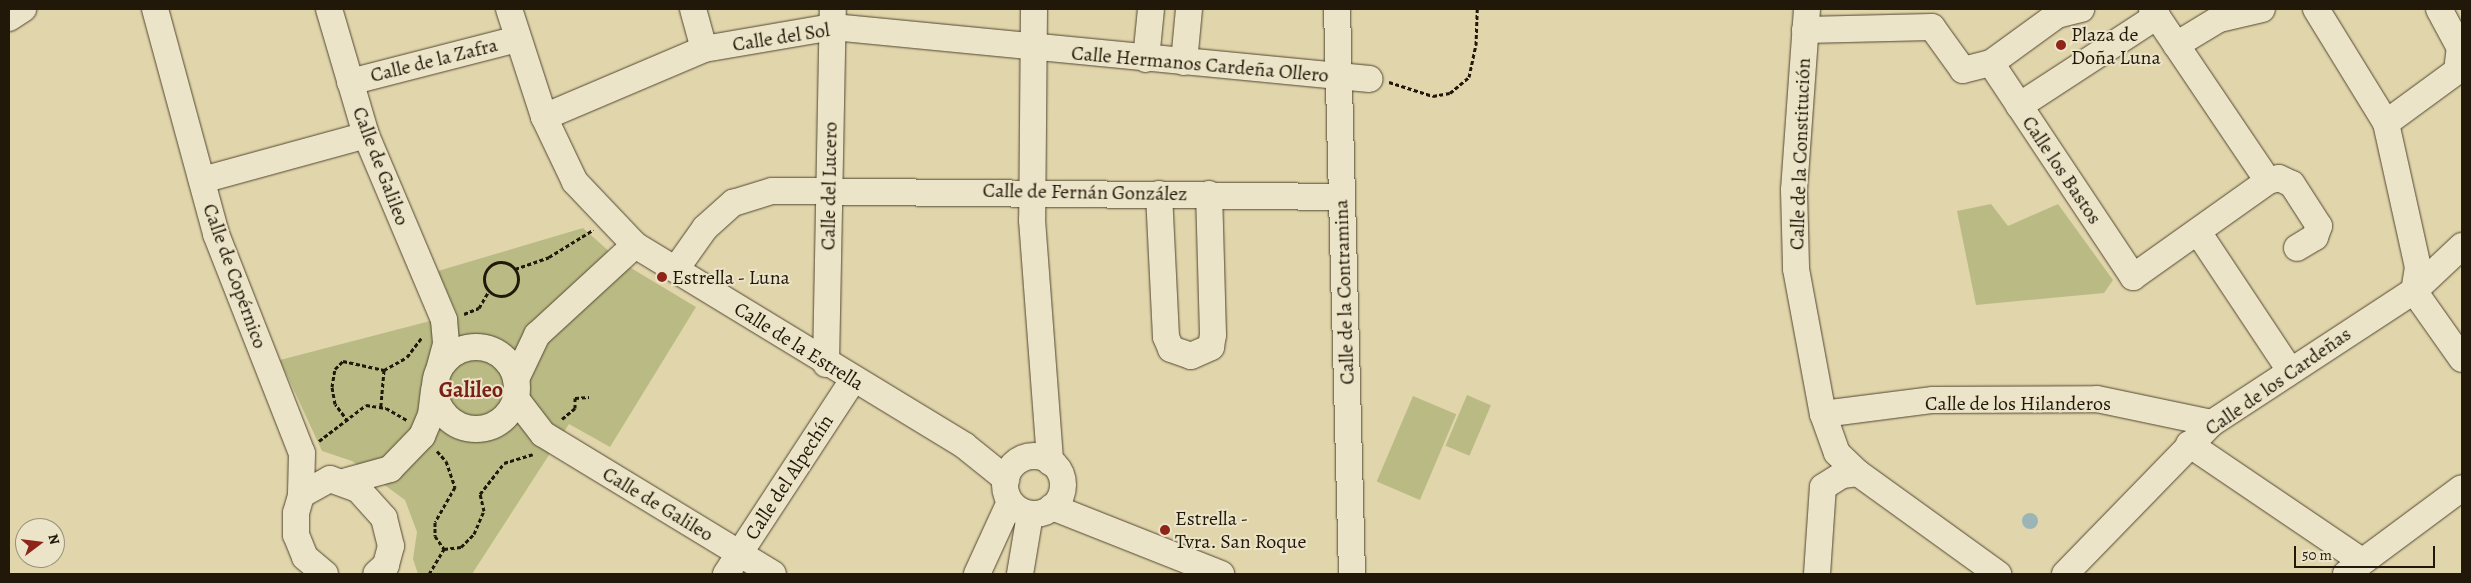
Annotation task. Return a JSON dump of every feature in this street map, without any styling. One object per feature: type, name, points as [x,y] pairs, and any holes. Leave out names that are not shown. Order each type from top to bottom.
[{"type":"street","points":[[9,18],[23,9]]},
{"type":"street","name":"Calle de Copérnico","points":[[155,9],[216,234],[301,451]]},
{"type":"street","name":"Calle de Galileo","points":[[329,9],[366,135],[444,320],[446,344],[437,378],[431,415],[422,436]]},
{"type":"street","name":"Calle de la Estrella","points":[[509,9],[544,117],[576,182],[635,245],[852,380],[1032,484],[1119,532],[1214,573]]},
{"type":"street","points":[[693,9],[704,49]]},
{"type":"street","points":[[1020,574],[1044,412],[1032,192],[1030,48],[1034,9]]},
{"type":"street","points":[[1146,59],[1151,9]]},
{"type":"street","points":[[1184,62],[1189,9]]},
{"type":"street","name":"Calle de la Contramina","points":[[1337,9],[1352,574]]},
{"type":"street","points":[[1806,19],[1932,28],[1962,70],[1991,63],[2057,15],[2081,9]]},
{"type":"street","points":[[2176,45],[2219,19],[2262,9]]},
{"type":"street","points":[[2316,9],[2386,123],[2418,267],[2414,291],[2462,359]]},
{"type":"street","points":[[2386,123],[2456,71],[2460,48],[2439,9]]},
{"type":"street","points":[[2019,106],[2154,12],[2268,181]]},
{"type":"street","name":"Calle del Sol","points":[[544,117],[704,49],[833,18],[1030,48]]},
{"type":"street","name":"Calle del Lucero","points":[[826,364],[833,18]]},
{"type":"street","name":"Calle de la Constitución","points":[[1806,19],[1794,190],[1796,269],[1822,414],[1837,453],[1858,474],[1998,574]]},
{"type":"street","name":"Calle de la Zafra","points":[[350,82],[518,39]]},
{"type":"street","name":"Calle Hermanos Cardeña Ollero","points":[[1030,48],[1370,79]]},
{"type":"street","name":"Calle los Bastos","points":[[1991,63],[2134,277],[2198,232]]},
{"type":"street","points":[[202,180],[366,135]]},
{"type":"street","points":[[2289,369],[2198,232],[2268,181],[2280,178],[2292,184],[2319,226],[2314,237],[2297,248]]},
{"type":"street","name":"Calle de Fernán González","points":[[676,269],[705,228],[733,204],[772,191],[829,188],[1341,197]]},
{"type":"street","points":[[1160,194],[1166,337],[1171,349],[1191,356],[1211,348],[1213,335],[1209,194]]},
{"type":"street","points":[[301,495],[338,480],[390,469],[422,436],[476,428],[505,418],[537,335],[635,245]]},
{"type":"street","name":"Calle de los Cardeñas","points":[[2065,574],[2189,444],[2212,423],[2289,369],[2414,291],[2462,246]]},
{"type":"street","points":[[444,320],[511,366],[516,389]]},
{"type":"street","points":[[476,428],[443,414],[437,378],[457,351],[485,348],[537,335]]},
{"type":"street","name":"Calle del Alpechín","points":[[733,564],[852,380]]},
{"type":"street","name":"Calle de Galileo","points":[[516,389],[547,436],[733,564],[774,574]]},
{"type":"street","name":"Calle de los Hilanderos","points":[[1822,414],[1933,400],[2097,399],[2212,423]]},
{"type":"street","name":"Calle de Galileo","points":[[476,428],[547,436]]},
{"type":"street","points":[[2189,444],[2354,567],[2428,510],[2460,501]]},
{"type":"street","points":[[301,451],[384,518]]},
{"type":"street","points":[[301,451],[301,495],[296,535],[305,557],[325,574]]},
{"type":"street","points":[[390,469],[384,518],[391,546],[405,574]]},
{"type":"street","points":[[1816,574],[1823,487],[1842,475],[1858,474]]},
{"type":"street","points":[[977,574],[1032,484]]},
{"type":"street","points":[[376,574],[386,565],[391,546]]},
{"type":"path","points":[[1370,79],[1433,96],[1450,93],[1469,77],[1476,45],[1477,9]]},
{"type":"path","points":[[515,269],[549,257],[611,219]]},
{"type":"path","points":[[505,262],[515,269],[518,281],[512,292],[500,296],[486,286],[485,273],[493,264],[505,262]]},
{"type":"path","points":[[348,421],[335,404],[332,388],[335,369],[343,361],[384,370],[382,407]]},
{"type":"path","points":[[444,549],[461,547],[474,534],[484,511],[480,494],[504,463],[531,456],[563,416],[575,408],[575,398],[589,397]]},
{"type":"path","points":[[301,451],[329,438],[366,405],[382,407],[405,418],[446,461],[455,487],[435,522],[434,536],[444,549]]},
{"type":"path","points":[[429,574],[444,549]]},
{"type":"green space","points":[[1991,204],[2008,226],[2058,204],[2113,280],[2104,293],[1976,305],[1957,211]]},
{"type":"green space","points":[[583,228],[621,262],[696,307],[610,447],[569,424],[472,574],[418,574],[413,559],[417,532],[405,500],[352,461],[322,451],[280,360],[457,314],[438,271]]},
{"type":"green space","points":[[1467,395],[1491,405],[1469,456],[1446,446]]},
{"type":"green space","points":[[1413,396],[1456,414],[1420,500],[1377,482]]},
{"type":"water","points":[[2030,513],[2036,515],[2038,521],[2036,527],[2030,529],[2024,527],[2022,521],[2024,515]]},
{"type":"place","name":"Plaza de Doña Luna","points":[[2061,45]]},
{"type":"place","name":"Estrella - Luna","points":[[662,277]]},
{"type":"place","name":"Estrella - Tvra. San Roque","points":[[1165,530]]},
{"type":"district","name":"Galileo","points":[[471,391]]}]
